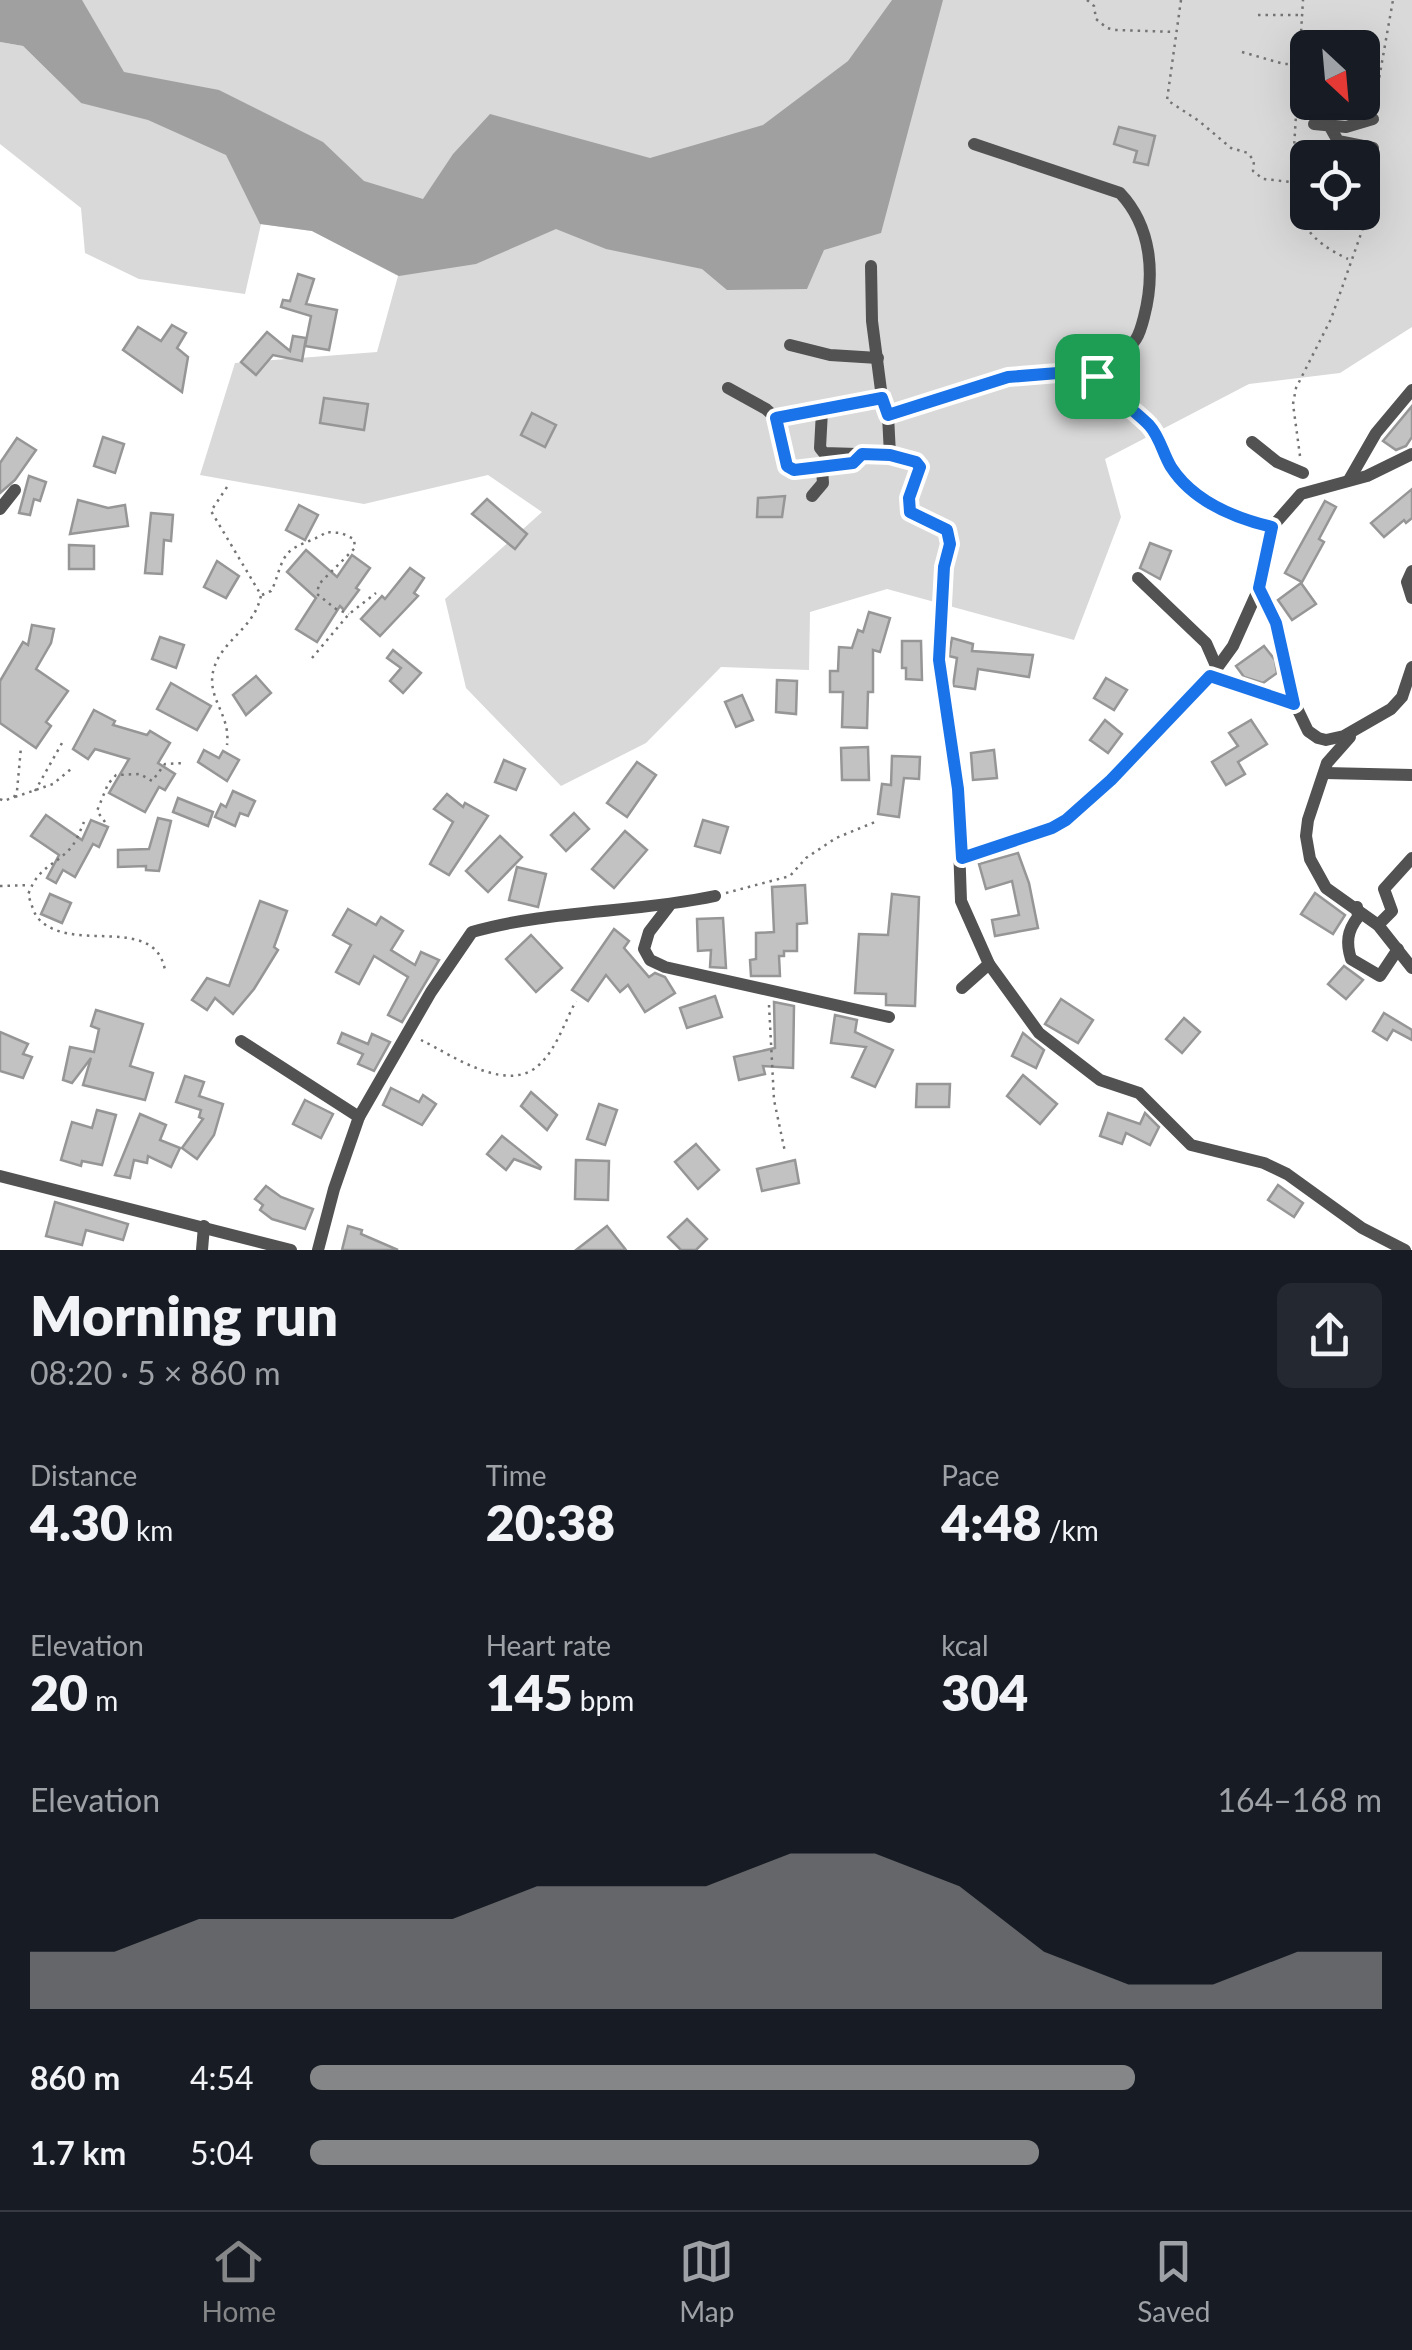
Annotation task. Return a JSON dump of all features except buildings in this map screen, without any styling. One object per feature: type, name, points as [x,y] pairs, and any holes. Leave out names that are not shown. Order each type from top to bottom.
[{"type":"street","points":[[1314,124],[1356,126],[1371,120]]},
{"type":"street","points":[[1330,125],[1338,140]]},
{"type":"street","points":[[888,415],[1008,377],[1058,373],[1097,376],[1114,364],[1138,337],[1152,282],[1148,250],[1129,203],[1120,193],[974,144]]},
{"type":"street","points":[[871,266],[890,455]]},
{"type":"street","points":[[790,345],[830,355],[878,358]]},
{"type":"street","points":[[1097,376],[1111,394],[1150,427],[1172,470],[1200,497],[1246,521],[1272,527]]},
{"type":"street","points":[[728,388],[776,418],[787,466],[794,470],[853,463],[862,454]]},
{"type":"street","points":[[1350,480],[1376,434],[1412,390]]},
{"type":"street","points":[[776,418],[882,398]]},
{"type":"street","points":[[822,412],[820,448],[824,453],[890,455],[916,462],[920,467],[909,498],[910,512],[947,530],[949,536],[939,660],[958,789],[961,901],[989,964],[1039,1032],[1100,1080],[1139,1093],[1191,1145],[1264,1162],[1362,1228],[1405,1250]]},
{"type":"street","points":[[1252,442],[1277,462],[1304,473]]},
{"type":"street","points":[[962,858],[1066,820],[1111,780],[1214,672],[1232,646],[1259,588],[1272,527],[1301,494],[1366,476],[1412,454]]},
{"type":"street","points":[[812,496],[823,483],[822,469]]},
{"type":"street","points":[[0,509],[15,490]]},
{"type":"street","points":[[1412,571],[1407,582],[1412,598]]},
{"type":"street","points":[[1138,578],[1206,643],[1214,672]]},
{"type":"street","points":[[1259,588],[1276,623],[1294,704],[1326,768]]},
{"type":"street","points":[[1412,668],[1407,696],[1345,741],[1326,768],[1306,836],[1310,860],[1326,888],[1378,924],[1412,968]]},
{"type":"street","points":[[1214,672],[1294,704]]},
{"type":"street","points":[[1308,731],[1326,740],[1364,727]]},
{"type":"street","points":[[1326,768],[1412,775]]},
{"type":"street","points":[[1378,924],[1392,911],[1384,889],[1412,858]]},
{"type":"street","points":[[318,1250],[359,1116],[431,992],[472,932],[537,920],[668,906],[714,896]]},
{"type":"street","points":[[668,906],[646,941],[644,950],[650,960],[688,973],[888,1017]]},
{"type":"street","points":[[1356,908],[1358,917],[1350,927],[1347,947],[1351,959],[1380,976],[1398,949]]},
{"type":"street","points":[[962,988],[989,964]]},
{"type":"street","points":[[242,1041],[359,1116]]},
{"type":"street","points":[[0,1176],[291,1250]]},
{"type":"street","points":[[202,1250],[204,1226]]},
{"type":"path","points":[[1088,0],[1094,6],[1096,19],[1106,28],[1177,32]]},
{"type":"path","points":[[1181,0],[1167,100],[1230,148],[1248,153],[1254,160],[1254,171],[1263,179],[1290,182]]},
{"type":"path","points":[[1301,30],[1303,0]]},
{"type":"path","points":[[1380,77],[1393,0]]},
{"type":"path","points":[[1258,16],[1303,15]]},
{"type":"path","points":[[1242,52],[1290,64]]},
{"type":"path","points":[[1309,230],[1324,248],[1350,260]]},
{"type":"path","points":[[1304,473],[1293,404],[1296,388],[1331,320],[1361,230]]},
{"type":"path","points":[[227,487],[211,511],[261,595]]},
{"type":"path","points":[[227,745],[229,726],[212,690],[212,674],[226,645],[250,622],[261,595],[271,590],[291,550],[326,532],[354,539],[355,548],[319,584],[317,594],[349,614]]},
{"type":"path","points":[[312,658],[349,614],[376,593]]},
{"type":"path","points":[[34,792],[62,743]]},
{"type":"path","points":[[14,797],[21,748]]},
{"type":"path","points":[[105,822],[96,811],[116,775],[140,774],[152,782],[165,764],[186,763]]},
{"type":"path","points":[[0,799],[4,801],[53,784],[71,768]]},
{"type":"path","points":[[84,822],[72,847],[44,866],[32,885],[28,895],[36,916],[81,935],[130,936],[154,946],[165,970]]},
{"type":"path","points":[[714,896],[790,876],[806,858],[836,838],[875,822]]},
{"type":"path","points":[[0,886],[32,885]]},
{"type":"path","points":[[768,989],[774,1100],[785,1152]]},
{"type":"path","points":[[408,1034],[491,1073],[520,1076],[546,1056],[576,1000]]},
{"type":"shaded area","points":[[0,0],[82,0],[124,72],[219,90],[323,142],[364,181],[423,199],[453,154],[490,114],[650,158],[763,125],[848,61],[892,0],[943,0],[881,233],[824,250],[807,289],[727,290],[702,269],[606,249],[556,229],[476,264],[399,276],[312,231],[260,224],[226,155],[148,120],[81,103],[23,46],[0,42]]},
{"type":"shaded area","points":[[82,0],[1412,0],[1412,327],[1340,373],[1249,384],[1105,459],[1121,517],[1074,640],[887,589],[810,612],[809,670],[721,667],[646,743],[561,786],[466,688],[445,599],[542,512],[488,475],[364,504],[200,475],[235,363],[377,352],[398,276],[312,231],[261,224],[245,294],[139,279],[85,253],[81,208],[0,144],[0,42],[23,46],[81,103]]},
{"type":"route","points":[[1058,373],[1097,376],[1111,394],[1150,427],[1172,470],[1188,487],[1246,521],[1272,527],[1259,588],[1276,623],[1294,704],[1210,676],[1111,780],[1066,820],[962,858],[958,789],[939,660],[944,567],[950,544],[947,530],[913,515],[908,508],[920,467],[916,462],[890,455],[862,454],[853,463],[794,470],[787,466],[776,418],[882,398],[888,415],[1008,377],[1058,373]]}]
